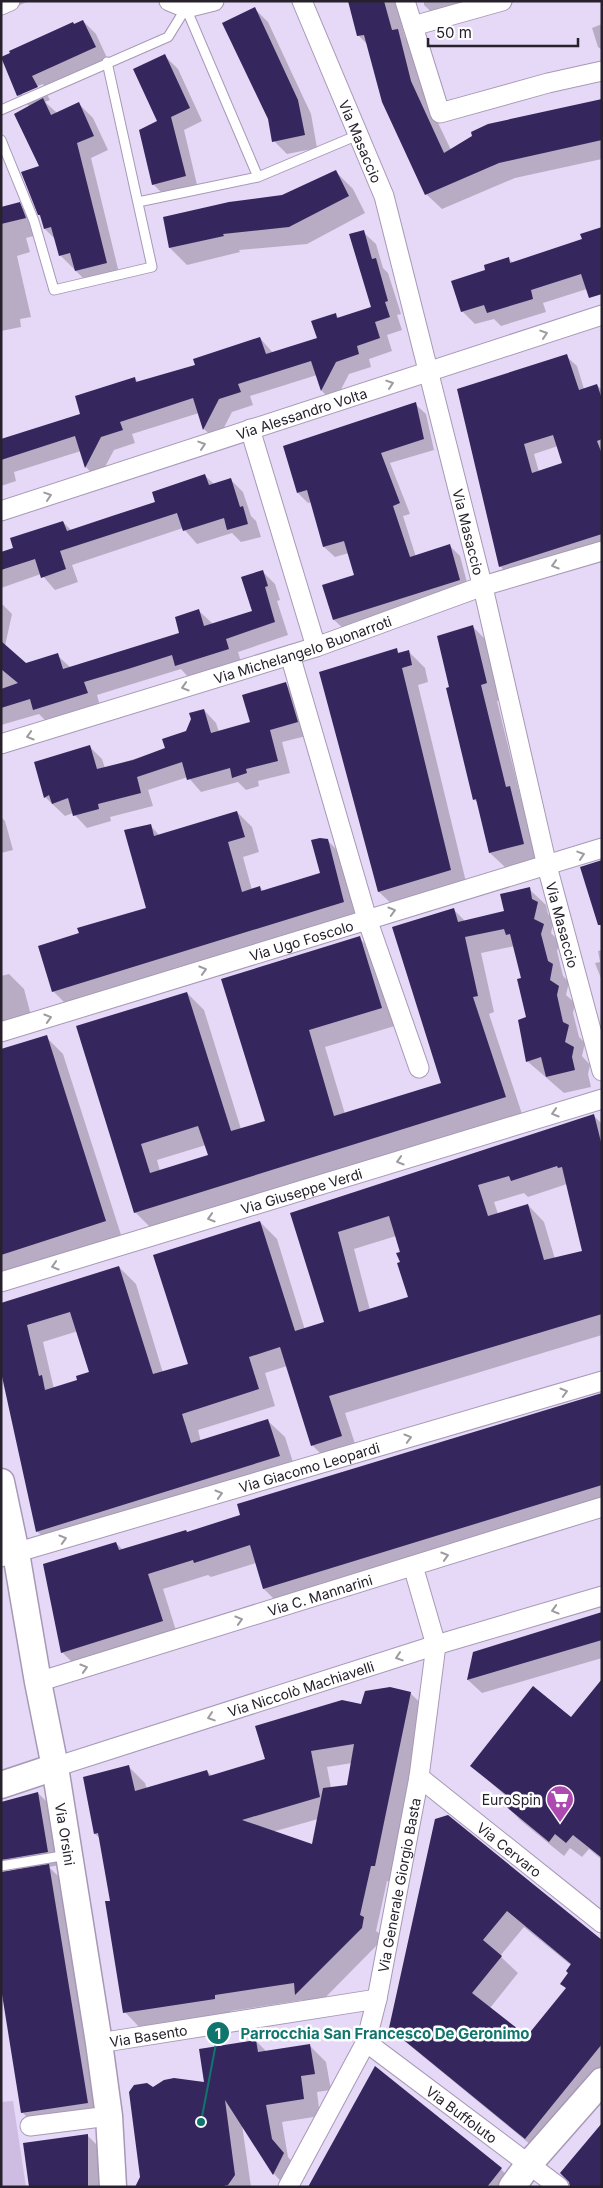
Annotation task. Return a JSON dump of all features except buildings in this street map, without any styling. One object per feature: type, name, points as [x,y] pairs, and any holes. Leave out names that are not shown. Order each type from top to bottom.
[{"type":"main road","name":"Via Orsini","points":[[1,1482],[9,1555],[55,1767],[99,2043],[109,2116],[112,2187]]},
{"type":"main road","name":"Via Niccolò Machiavelli","points":[[1,1786],[55,1767]]},
{"type":"main road","points":[[512,2187],[529,2164],[602,2080]]},
{"type":"street","points":[[1,5],[10,1]]},
{"type":"street","points":[[178,5],[214,1]]},
{"type":"street","name":"Via Masaccio","points":[[302,1],[384,196],[427,372],[483,586],[547,866],[602,1071]]},
{"type":"street","points":[[405,1],[440,113],[548,83],[602,71]]},
{"type":"street","points":[[413,26],[502,1]]},
{"type":"street","name":"Via Alessandro Volta","points":[[1,511],[602,315]]},
{"type":"street","points":[[250,430],[316,647]]},
{"type":"street","name":"Via Michelangelo Buonarroti","points":[[1,744],[316,647],[483,586],[602,551]]},
{"type":"street","points":[[290,654],[367,919],[419,1068]]},
{"type":"street","name":"Via Ugo Foscolo","points":[[1,1032],[602,848]]},
{"type":"street","name":"Via Giuseppe Verdi","points":[[1,1282],[602,1099]]},
{"type":"street","name":"Via Giacomo Leopardi","points":[[9,1555],[602,1381]]},
{"type":"street","name":"Via C. Mannarini","points":[[38,1682],[602,1507]]},
{"type":"street","name":"Via Generale Giorgio Basta","points":[[288,2187],[366,2042],[376,1999],[419,1777],[436,1645],[412,1566]]},
{"type":"street","name":"Via Niccolò Machiavelli","points":[[55,1767],[436,1645],[602,1596]]},
{"type":"street","name":"Via Cervaro","points":[[419,1777],[602,1924]]},
{"type":"street","name":"Via Basento","points":[[99,2043],[376,1999]]},
{"type":"street","name":"Via Buffoluto","points":[[366,2042],[558,2187]]},
{"type":"street","points":[[30,2126],[109,2116]]},
{"type":"lane","points":[[1,110],[107,62],[168,37],[178,5]]},
{"type":"lane","points":[[178,5],[258,177]]},
{"type":"lane","points":[[1,140],[34,221],[54,290],[152,267],[107,62]]},
{"type":"lane","points":[[138,202],[258,177],[358,135]]},
{"type":"lane","points":[[1,1866],[69,1855]]},
{"type":"shaded area","points":[[13,2101],[26,2187],[1,2187],[1,2102]]},
{"type":"place","name":"EuroSpin","points":[[560,1823]]},
{"type":"place","name":"Parrocchia San Francesco De Geronimo","points":[[201,2122]]}]
